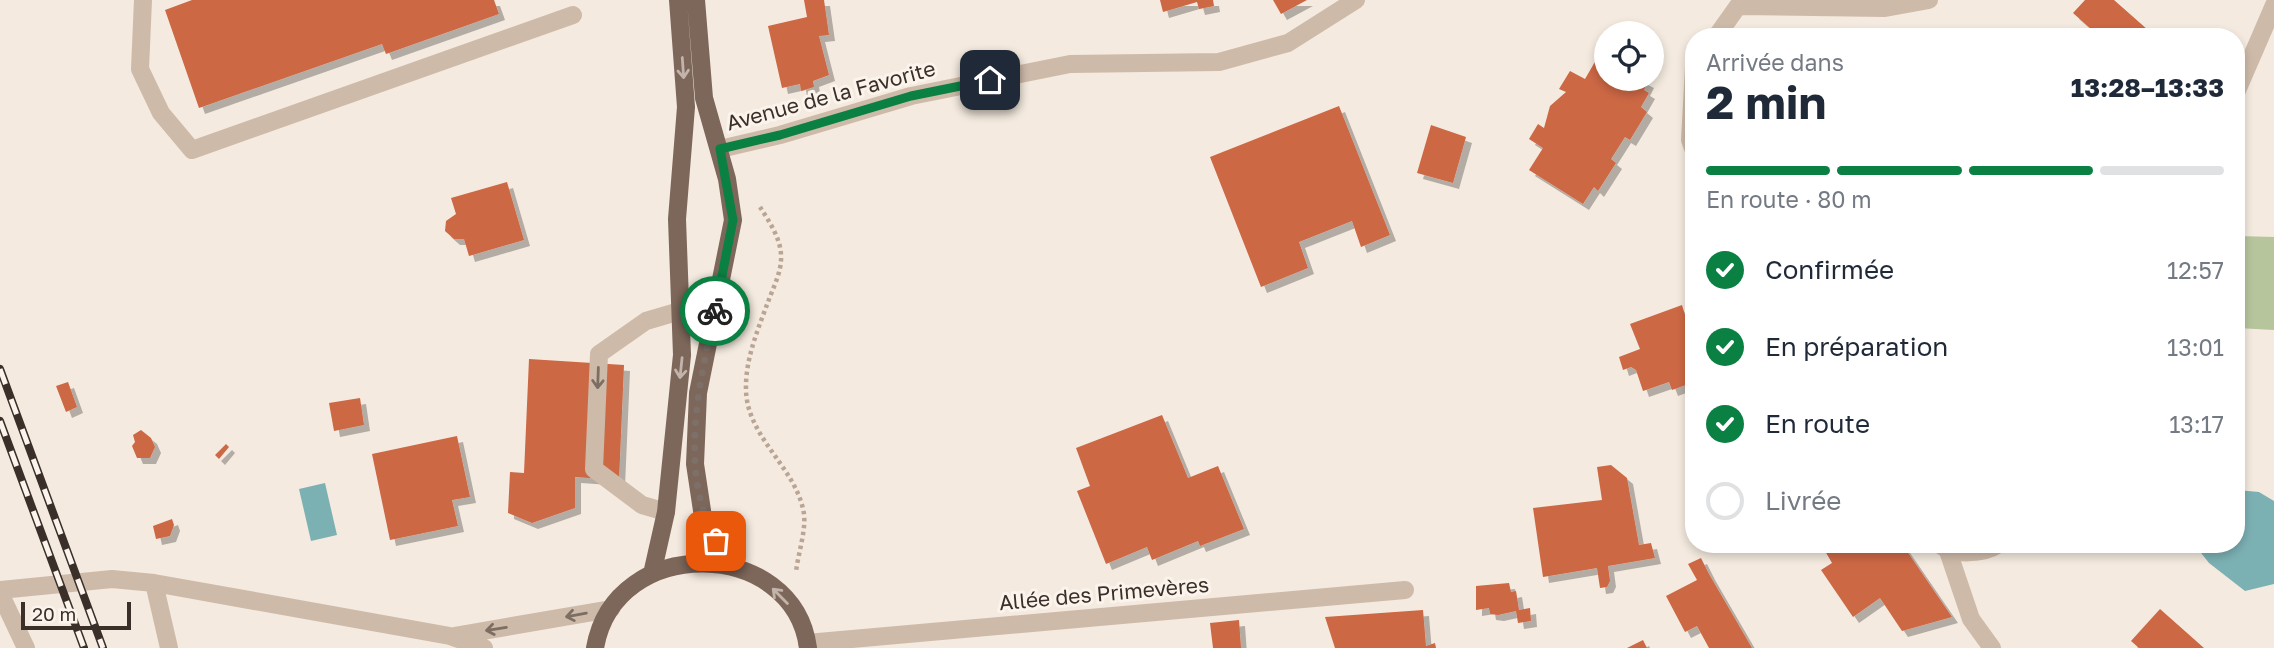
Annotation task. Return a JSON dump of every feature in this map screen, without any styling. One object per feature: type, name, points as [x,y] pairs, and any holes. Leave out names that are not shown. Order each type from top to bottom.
[{"type":"main road","points":[[652,574],[666,512],[682,355],[676,273],[677,219],[686,107],[678,0]]},
{"type":"main road","points":[[696,0],[704,98],[720,149],[733,220],[698,393],[695,464],[703,517],[729,565]]},
{"type":"main road","points":[[595,648],[611,609],[627,591],[652,574],[677,564],[703,562],[729,565],[755,576],[779,593],[790,607],[808,645]]},
{"type":"street","points":[[143,0],[140,69],[162,113],[192,150],[573,15]]},
{"type":"street","name":"Avenue de la Favorite","points":[[720,149],[780,135],[911,96],[1070,64],[1219,62],[1288,43],[1356,0]]},
{"type":"street","points":[[1722,28],[1738,6],[1885,8],[1930,0]]},
{"type":"street","points":[[2245,72],[2274,5]]},
{"type":"street","points":[[666,512],[642,505],[594,469],[599,354],[646,321],[680,311]]},
{"type":"street","points":[[1946,553],[1971,620],[1992,648]]},
{"type":"street","points":[[26,648],[0,591],[112,579],[154,583],[450,636],[484,648]]},
{"type":"street","points":[[154,583],[169,648]]},
{"type":"street","name":"Allée des Primevères","points":[[808,645],[1405,590]]},
{"type":"street","points":[[450,636],[611,609]]},
{"type":"path","points":[[727,179],[748,188],[775,233],[781,256],[777,277],[755,335],[746,387],[747,406],[754,425],[800,498],[804,517],[790,607]]},
{"type":"green space","points":[[2245,236],[2274,237],[2274,330],[2245,328]]},
{"type":"water","points":[[325,483],[337,535],[311,541],[299,489]]},
{"type":"water","points":[[2245,491],[2259,492],[2274,501],[2274,584],[2245,591],[2209,563],[2201,553],[2245,553]]},
{"type":"building","points":[[192,0],[494,0],[499,14],[386,54],[382,44],[199,108],[165,10]]},
{"type":"building","points":[[804,0],[824,0],[829,35],[819,36],[829,75],[813,81],[814,87],[801,91],[800,84],[782,88],[768,26],[807,17]]},
{"type":"building","points":[[1160,0],[1213,0],[1214,6],[1199,9],[1197,2],[1163,12]]},
{"type":"building","points":[[1273,0],[1307,0],[1281,14]]},
{"type":"building","points":[[2085,0],[2114,0],[2146,28],[2090,28],[2073,13]]},
{"type":"building","points":[[1594,63],[1594,91],[1649,93],[1641,107],[1647,112],[1630,140],[1625,137],[1611,159],[1616,163],[1598,191],[1594,187],[1583,204],[1529,170],[1543,148],[1529,139],[1538,124],[1544,128],[1550,106],[1566,92],[1559,89],[1570,71],[1585,79]]},
{"type":"building","points":[[1339,106],[1390,235],[1361,247],[1352,221],[1299,242],[1308,268],[1261,287],[1210,157]]},
{"type":"building","points":[[1431,125],[1466,137],[1453,183],[1417,173]]},
{"type":"building","points":[[507,182],[524,240],[469,256],[464,239],[454,239],[445,231],[446,221],[456,214],[451,198]]},
{"type":"building","points":[[1682,305],[1685,315],[1685,385],[1672,390],[1669,382],[1643,391],[1636,370],[1631,367],[1623,370],[1619,357],[1640,349],[1630,324]]},
{"type":"building","points":[[529,359],[624,365],[619,480],[575,477],[575,508],[532,523],[508,513],[510,472],[524,473]]},
{"type":"building","points":[[68,382],[77,407],[66,412],[56,386]]},
{"type":"building","points":[[360,398],[364,425],[334,431],[329,403]]},
{"type":"building","points":[[1162,415],[1188,478],[1218,466],[1244,529],[1200,546],[1198,541],[1152,560],[1147,547],[1106,564],[1077,491],[1090,486],[1076,448]]},
{"type":"building","points":[[141,430],[151,438],[155,447],[150,458],[137,458],[132,446],[135,442],[133,435]]},
{"type":"building","points":[[457,436],[470,497],[452,500],[458,526],[390,540],[372,454]]},
{"type":"building","points":[[226,444],[229,447],[219,459],[215,455]]},
{"type":"building","points":[[1611,465],[1627,478],[1639,545],[1651,543],[1655,558],[1608,566],[1610,581],[1607,587],[1600,588],[1597,568],[1543,577],[1533,508],[1602,500],[1597,467]]},
{"type":"building","points":[[172,519],[174,525],[170,536],[156,539],[153,526]]},
{"type":"building","points":[[1826,553],[1908,553],[1952,617],[1902,631],[1880,598],[1853,617],[1821,570],[1832,563]]},
{"type":"building","points":[[1701,558],[1752,648],[1709,648],[1697,626],[1685,632],[1666,596],[1697,580],[1688,564]]},
{"type":"building","points":[[1509,583],[1511,592],[1516,591],[1519,610],[1530,608],[1531,621],[1518,623],[1516,611],[1498,615],[1490,614],[1489,608],[1476,610],[1476,586]]},
{"type":"building","points":[[2160,609],[2204,648],[2139,648],[2131,641]]},
{"type":"building","points":[[1423,610],[1426,646],[1435,643],[1436,648],[1335,648],[1325,617]]},
{"type":"building","points":[[1239,620],[1241,648],[1213,648],[1210,623]]},
{"type":"building","points":[[1643,640],[1647,648],[1627,648]]},
{"type":"railway","points":[[0,369],[103,648]]},
{"type":"railway","points":[[0,421],[84,648]]},
{"type":"way so far","points":[[715,311],[698,393],[695,464],[703,517],[716,541]]},
{"type":"route","points":[[715,311],[733,220],[720,149],[780,135],[911,96],[990,80]]}]
